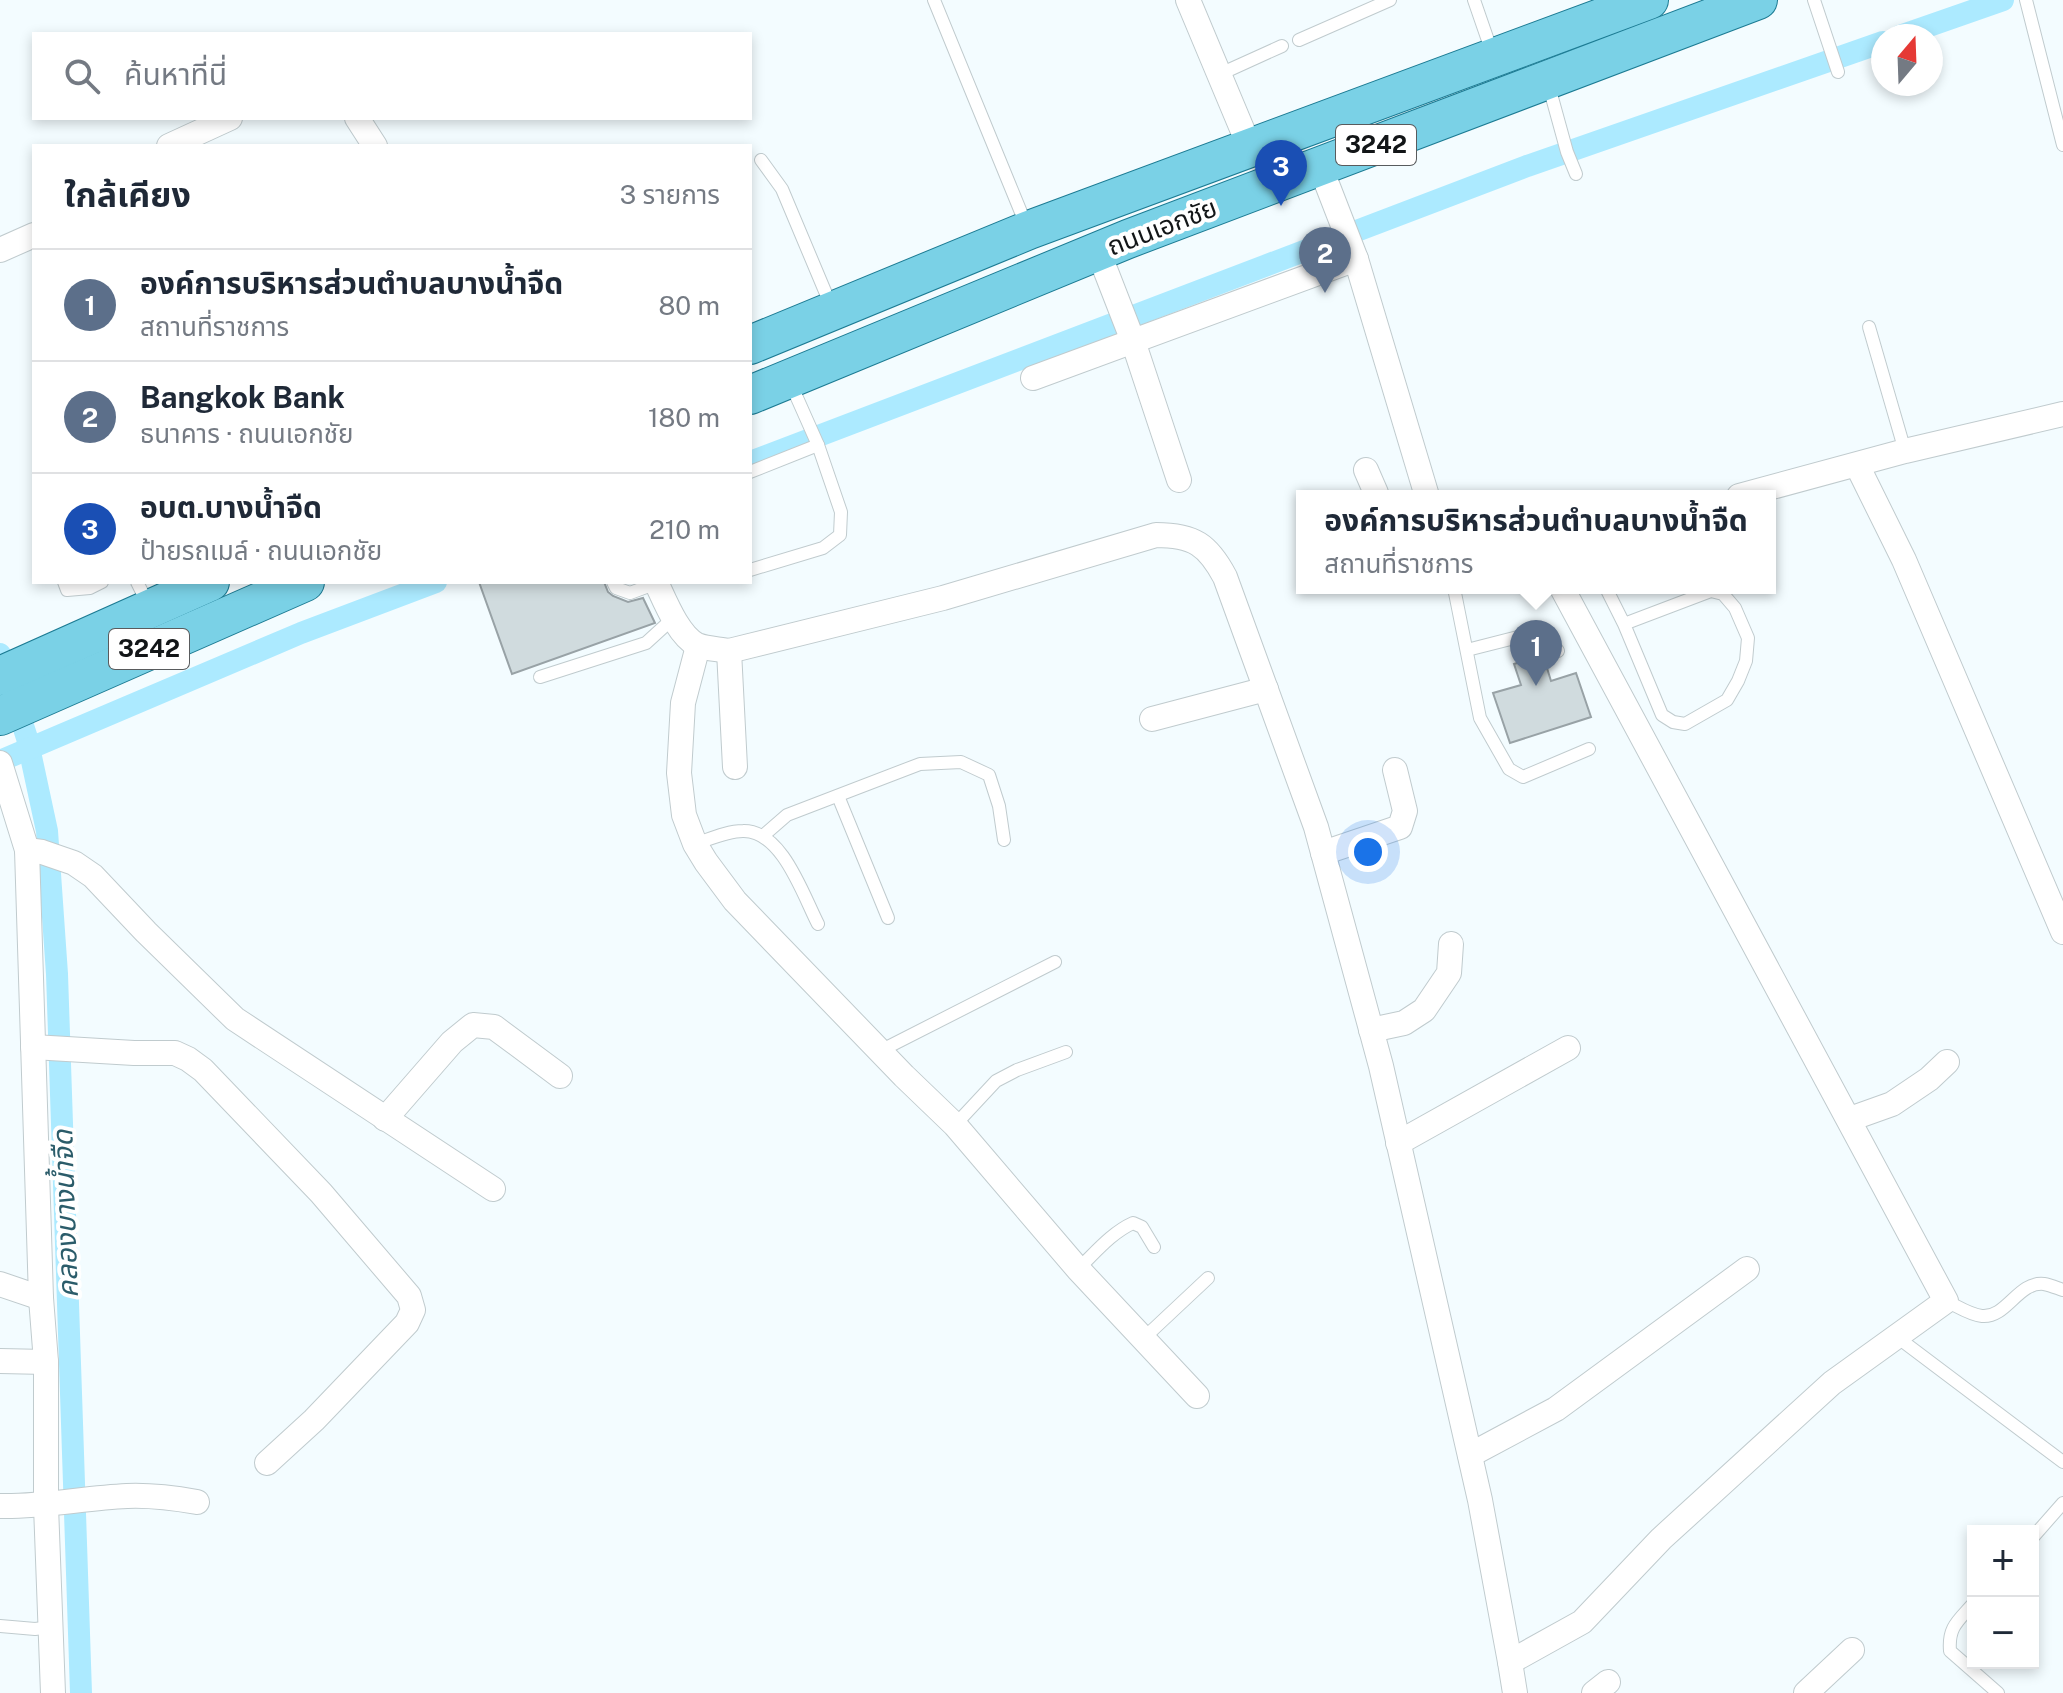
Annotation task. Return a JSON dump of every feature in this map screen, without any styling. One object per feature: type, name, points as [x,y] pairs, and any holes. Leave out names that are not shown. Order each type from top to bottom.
[{"type":"main road","name":"ถนนเอกชัย","points":[[752,344],[1029,230],[1649,0]]},
{"type":"main road","name":"ถนนเอกชัย","points":[[752,395],[796,395],[995,294],[1098,251],[1758,0]]},
{"type":"main road","points":[[979,251],[995,294]]},
{"type":"main road","name":"3242","points":[[58,670],[143,596],[200,584]]},
{"type":"main road","name":"3242","points":[[3,702],[58,670],[299,584]]},
{"type":"street","points":[[1188,0],[1250,148]]},
{"type":"street","points":[[173,144],[226,120]]},
{"type":"street","points":[[358,120],[374,144]]},
{"type":"street","points":[[1320,166],[1354,254],[1425,490]]},
{"type":"street","points":[[0,250],[32,236]]},
{"type":"street","points":[[1098,251],[1179,480]]},
{"type":"street","points":[[1033,378],[1130,336],[1354,254]]},
{"type":"street","points":[[1762,490],[1905,451],[2063,414]]},
{"type":"street","points":[[1857,465],[1904,560],[2063,932]]},
{"type":"street","points":[[1366,470],[1375,490]]},
{"type":"street","points":[[657,584],[671,614],[686,635],[698,646],[729,651],[943,598],[1156,535],[1175,535],[1205,546],[1215,557],[1316,827],[1371,1030],[1480,1500],[1515,1693]]},
{"type":"street","points":[[1510,1662],[1582,1622],[1661,1539],[1832,1383],[1946,1301],[1565,594]]},
{"type":"street","points":[[698,646],[683,703],[679,773],[684,815],[706,862],[735,901],[955,1125],[1078,1269],[1197,1396]]},
{"type":"street","points":[[729,651],[735,767]]},
{"type":"street","points":[[1152,719],[1266,689]]},
{"type":"street","points":[[0,764],[34,851],[41,1298],[54,1504],[53,1693]]},
{"type":"street","points":[[1323,853],[1400,827],[1405,811],[1395,770]]},
{"type":"street","points":[[34,851],[74,863],[93,876],[235,1019],[493,1189]]},
{"type":"street","points":[[1371,1030],[1404,1023],[1424,1010],[1449,973],[1451,944]]},
{"type":"street","points":[[385,1119],[452,1042],[473,1025],[494,1027],[560,1076]]},
{"type":"street","points":[[38,1047],[175,1053],[188,1059],[203,1070],[321,1193],[409,1296],[413,1310],[407,1323],[314,1420],[267,1463]]},
{"type":"street","points":[[1398,1143],[1568,1048]]},
{"type":"street","points":[[1850,1119],[1892,1104],[1929,1079],[1947,1062]]},
{"type":"street","points":[[1470,1455],[1556,1409],[1747,1269]]},
{"type":"street","points":[[0,1284],[41,1298]]},
{"type":"street","points":[[0,1361],[46,1362]]},
{"type":"street","points":[[0,1506],[127,1496],[170,1497],[197,1502]]},
{"type":"street","points":[[1806,1693],[1852,1650]]},
{"type":"lane","points":[[934,0],[1029,230]]},
{"type":"lane","points":[[1299,40],[1390,0]]},
{"type":"lane","points":[[1474,0],[1494,58]]},
{"type":"lane","points":[[1814,0],[1838,72]]},
{"type":"lane","points":[[2026,0],[2063,145]]},
{"type":"lane","points":[[1341,4],[1346,19]]},
{"type":"lane","points":[[1218,75],[1282,46]]},
{"type":"lane","points":[[1547,80],[1571,163]]},
{"type":"lane","points":[[761,160],[782,189],[833,311]]},
{"type":"lane","points":[[1869,327],[1905,451]]},
{"type":"lane","points":[[752,569],[823,548],[840,535],[841,512],[816,440],[796,395]]},
{"type":"lane","points":[[752,471],[816,440]]},
{"type":"lane","points":[[65,584],[67,590],[90,588],[98,584]]},
{"type":"lane","points":[[614,584],[616,588],[630,593],[654,584]]},
{"type":"lane","points":[[1455,594],[1480,718],[1509,769],[1523,777],[1589,749]]},
{"type":"lane","points":[[1609,594],[1662,715],[1673,722],[1685,724],[1727,700],[1746,661],[1748,638],[1735,608],[1723,594]]},
{"type":"lane","points":[[1624,624],[1703,594]]},
{"type":"lane","points":[[540,677],[646,643],[669,622],[671,614]]},
{"type":"lane","points":[[1467,650],[1542,631],[1558,651]]},
{"type":"lane","points":[[764,835],[787,815],[920,764],[961,762],[989,775],[999,806],[1004,840]]},
{"type":"lane","points":[[838,796],[888,918]]},
{"type":"lane","points":[[695,844],[744,831],[764,835],[786,859],[818,924]]},
{"type":"lane","points":[[880,1051],[1055,962]]},
{"type":"lane","points":[[955,1125],[996,1081],[1066,1052]]},
{"type":"lane","points":[[1078,1269],[1107,1241],[1133,1223],[1142,1227],[1154,1247]]},
{"type":"lane","points":[[1144,1338],[1208,1278]]},
{"type":"lane","points":[[1946,1301],[1982,1316],[1996,1314],[2022,1291],[2041,1283],[2063,1290]]},
{"type":"lane","points":[[1897,1337],[2063,1462]]},
{"type":"lane","points":[[2039,1530],[2063,1503]]},
{"type":"lane","points":[[1967,1611],[1952,1627],[1949,1637],[1950,1651],[1967,1666]]},
{"type":"lane","points":[[0,1626],[51,1627]]},
{"type":"lane","points":[[1971,1669],[1998,1693]]},
{"type":"building","points":[[480,584],[605,584],[613,596],[628,602],[643,598],[655,623],[512,674]]},
{"type":"building","points":[[1543,655],[1551,681],[1576,673],[1591,717],[1510,743],[1493,693],[1521,685],[1514,664]]},
{"type":"waterway","points":[[1934,24],[2003,0]]},
{"type":"waterway","points":[[752,461],[1527,166],[1871,46]]},
{"type":"waterway","points":[[0,761],[301,633],[431,584]]},
{"type":"waterway","name":"คลองบางน้ำจืด","points":[[0,654],[27,738],[47,831],[57,974],[81,1693]]},
{"type":"place","name":"อบต.บางน้ำจืด","points":[[1281,206]]},
{"type":"place","name":"Bangkok Bank","points":[[1325,293]]},
{"type":"place","name":"องค์การบริหารส่วนตำบลบางน้ำจืด","points":[[1536,686]]}]
